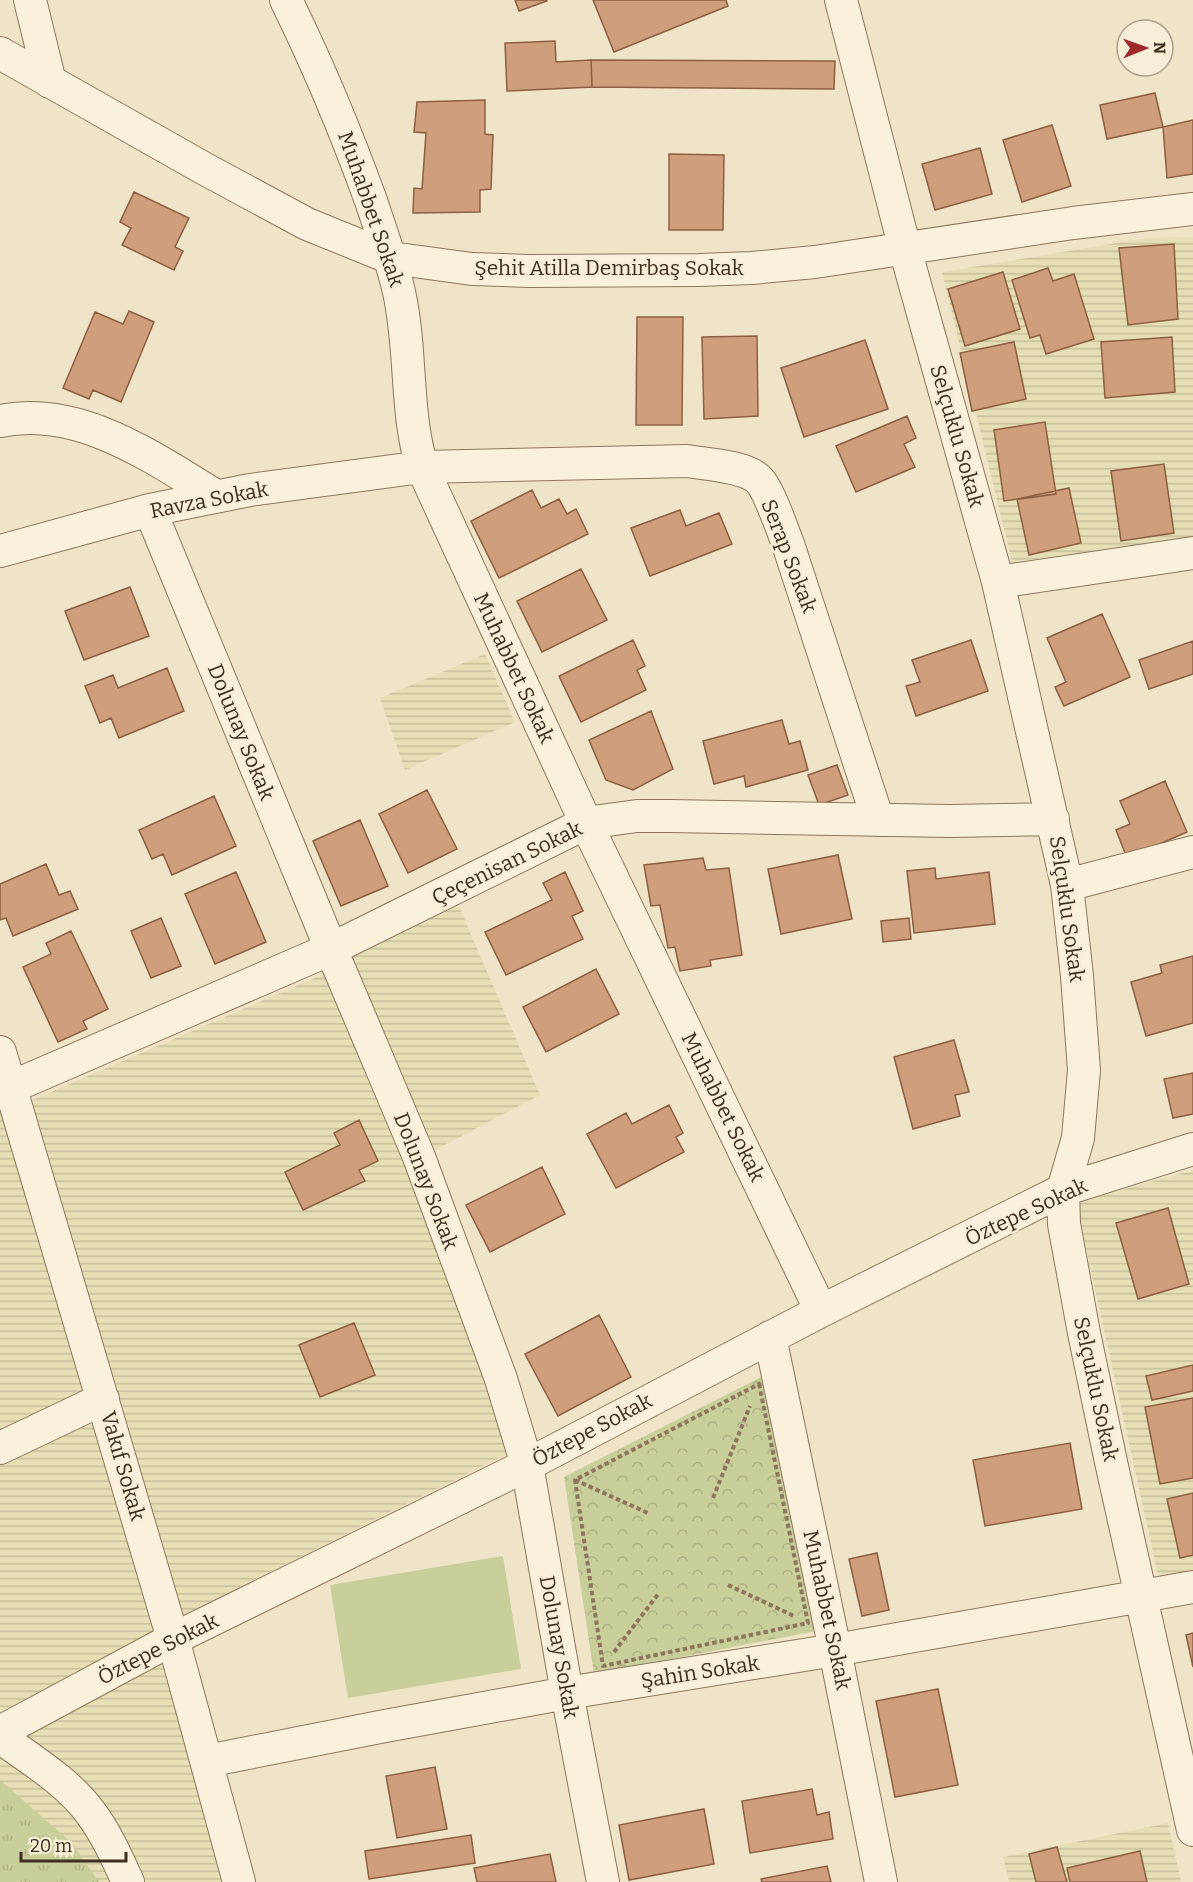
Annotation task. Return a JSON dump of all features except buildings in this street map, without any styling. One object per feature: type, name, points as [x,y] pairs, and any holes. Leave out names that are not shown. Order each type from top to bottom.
[{"type":"street","points":[[30,0],[50,82]]},
{"type":"street","name":"Muhabbet Sokak","points":[[286,0],[350,142],[391,258],[406,329],[415,445],[422,467],[586,823],[821,1311]]},
{"type":"street","name":"Selçuklu Sokak","points":[[841,0],[905,249],[998,582],[1067,885],[1084,1070],[1078,1138],[1063,1190],[1064,1224],[1084,1333],[1193,1830]]},
{"type":"street","name":"Şehit Atilla Demirbaş Sokak","points":[[0,53],[307,224],[391,258],[472,269],[529,271],[752,268],[814,262],[1062,225],[1193,209]]},
{"type":"street","points":[[0,421],[13,418],[42,418],[70,423],[104,434],[150,455],[216,496]]},
{"type":"street","name":"Serap Sokak","points":[[422,467],[687,461],[723,466],[758,479],[788,544],[878,819]]},
{"type":"street","name":"Ravza Sokak","points":[[0,551],[150,510],[216,496],[422,467]]},
{"type":"street","name":"Dolunay Sokak","points":[[150,510],[330,948],[419,1157],[501,1379],[527,1465],[603,1882]]},
{"type":"street","points":[[998,582],[1193,553]]},
{"type":"street","name":"Çeçenisan Sokak","points":[[6,1089],[330,948],[586,823],[637,816],[951,821],[1053,819]]},
{"type":"street","points":[[1067,885],[1193,852]]},
{"type":"street","name":"Vakıf Sokak","points":[[0,1052],[6,1089],[103,1399],[173,1639],[239,1882]]},
{"type":"street","name":"Öztepe Sokak","points":[[0,1732],[173,1639],[527,1465],[770,1337],[1063,1190],[1193,1149]]},
{"type":"street","name":"Muhabbet Sokak","points":[[770,1337],[881,1882]]},
{"type":"street","points":[[0,1448],[103,1399]]},
{"type":"street","name":"Şahin Sokak","points":[[207,1761],[385,1726],[1193,1587]]},
{"type":"street","points":[[0,1737],[73,1793],[89,1810],[105,1833],[128,1882]]},
{"type":"path","points":[[754,1395],[759,1384]]},
{"type":"path","points":[[575,1480],[759,1384]]},
{"type":"path","points":[[759,1384],[808,1623]]},
{"type":"path","points":[[713,1498],[750,1405]]},
{"type":"path","points":[[575,1480],[650,1514]]},
{"type":"path","points":[[575,1480],[603,1666]]},
{"type":"path","points":[[728,1585],[808,1623]]},
{"type":"path","points":[[603,1666],[659,1593]]},
{"type":"path","points":[[603,1666],[808,1623]]},
{"type":"shaded area","points":[[1193,237],[1193,537],[1012,562],[942,272],[1147,238]]},
{"type":"shaded area","points":[[485,654],[515,722],[405,770],[380,698]]},
{"type":"shaded area","points":[[458,904],[540,1095],[433,1151],[349,954]]},
{"type":"shaded area","points":[[331,971],[486,1377],[509,1453],[155,1629],[224,1882],[0,1882],[0,1114]]},
{"type":"shaded area","points":[[1193,1170],[1193,1574],[1159,1579],[1076,1203]]},
{"type":"shaded area","points":[[1168,1823],[1181,1882],[1009,1882],[1003,1857]]},
{"type":"green space","points":[[765,1375],[816,1631],[594,1674],[564,1477]]},
{"type":"green space","points":[[503,1556],[521,1669],[348,1698],[330,1585]]},
{"type":"green space","points":[[0,1780],[72,1843],[99,1882],[0,1882]]}]
